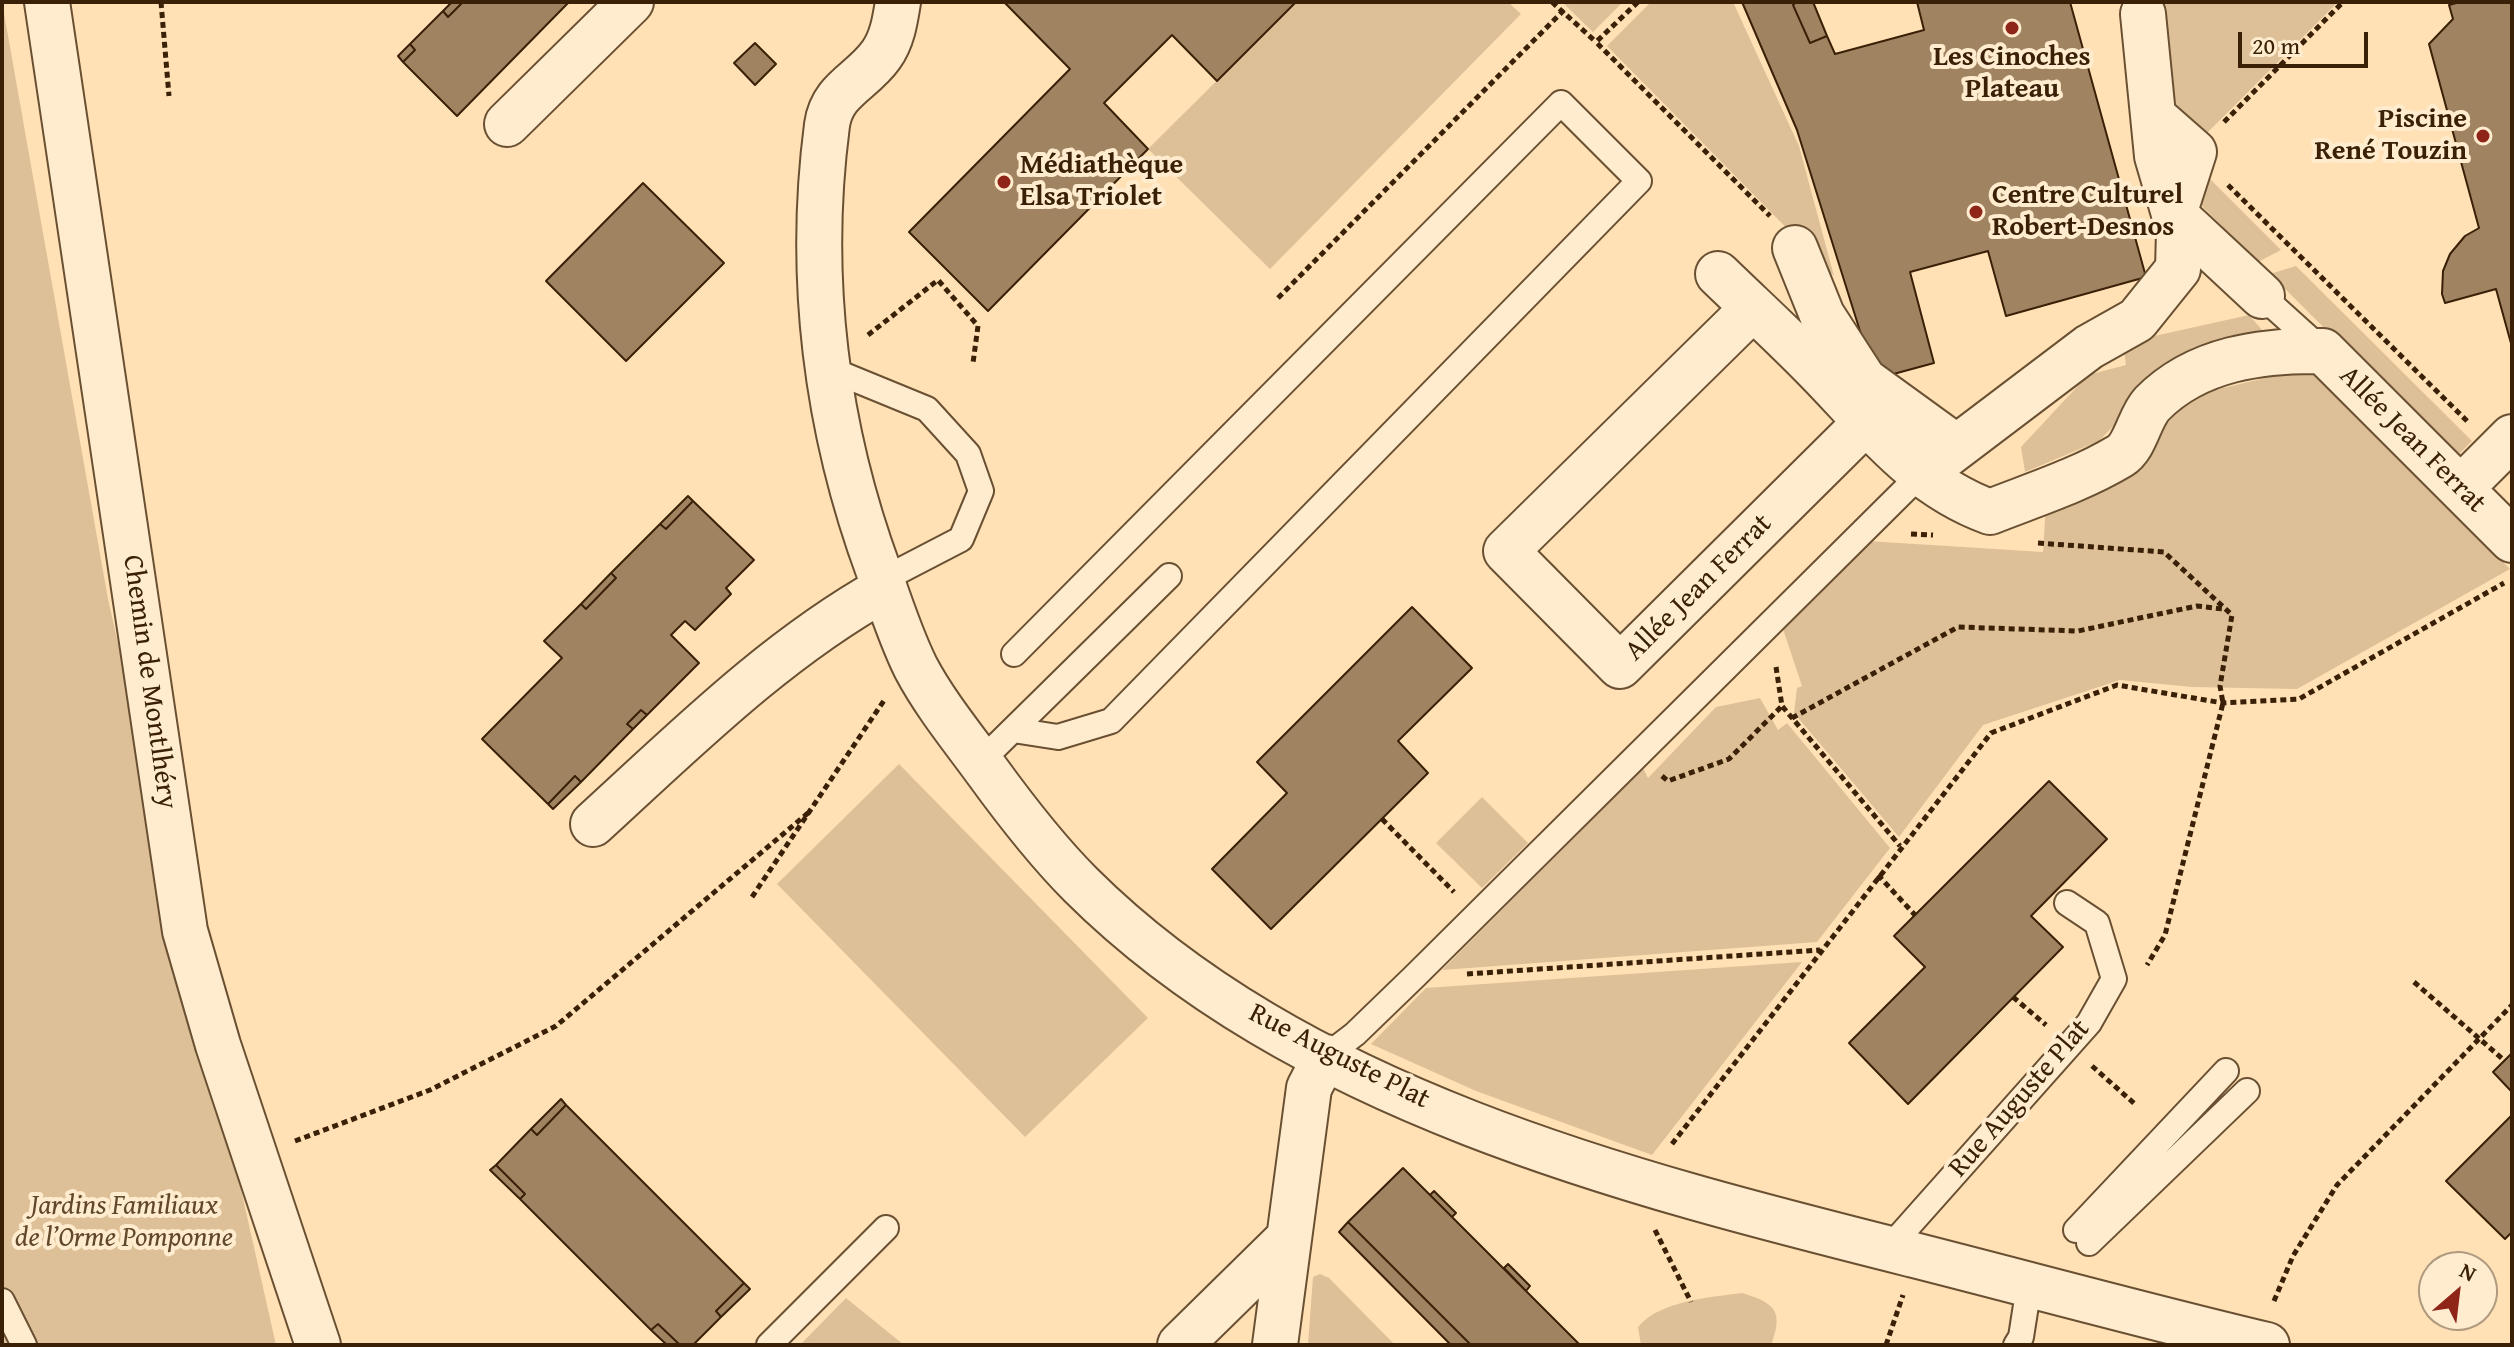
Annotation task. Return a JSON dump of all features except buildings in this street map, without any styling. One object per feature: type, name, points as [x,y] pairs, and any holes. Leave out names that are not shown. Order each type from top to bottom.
[{"type":"street","name":"Chemin de Montlhéry","points":[[47,2],[185,931],[254,1157],[318,1345]]},
{"type":"street","points":[[507,124],[631,2]]},
{"type":"street","name":"Rue Auguste Plat","points":[[898,2],[885,50],[835,98],[828,118],[819,239],[822,341],[855,510],[917,669],[1026,824],[1082,886],[1147,943],[1200,982],[1325,1057],[1378,1083],[1490,1129],[1643,1181],[1888,1249],[2265,1345]]},
{"type":"street","points":[[1920,475],[2089,347],[2137,320],[2178,269],[2179,231],[2157,156],[2143,14]]},
{"type":"street","points":[[2153,116],[2194,152],[2174,214]]},
{"type":"street","points":[[2174,214],[2262,296]]},
{"type":"street","points":[[1795,248],[1822,315],[1864,380],[1955,446]]},
{"type":"street","name":"Allée Jean Ferrat","points":[[1718,274],[1920,475],[1956,499],[1990,512],[2053,488],[2123,454],[2151,405],[2193,373],[2247,355],[2323,351],[2512,540]]},
{"type":"street","name":"Allée Jean Ferrat","points":[[1753,308],[1506,551],[1620,666],[1867,421]]},
{"type":"street","points":[[2461,488],[2505,444]]},
{"type":"street","points":[[593,824],[739,691],[883,584]]},
{"type":"street","points":[[1275,1345],[1309,1088],[1325,1057]]},
{"type":"street","points":[[1180,1345],[1288,1239]]},
{"type":"lane","points":[[1013,730],[1058,737],[1111,721],[1639,181],[1561,103],[1014,654]]},
{"type":"lane","points":[[2262,296],[2323,351]]},
{"type":"lane","points":[[827,368],[927,409],[968,454],[981,491],[961,539],[883,584]]},
{"type":"lane","points":[[1325,1057],[1355,1034],[1414,977],[1920,475]]},
{"type":"lane","points":[[980,762],[1169,576]]},
{"type":"lane","name":"Rue Auguste Plat","points":[[1888,1249],[2089,1023],[2114,979],[2097,923],[2067,903]]},
{"type":"lane","points":[[2226,1071],[2082,1237],[2247,1091]]},
{"type":"lane","points":[[769,1345],[886,1228]]},
{"type":"lane","points":[[2016,1345],[2021,1337],[2029,1286]]},
{"type":"lane","points":[[2,1301],[24,1345]]},
{"type":"path","points":[[161,2],[169,96]]},
{"type":"path","points":[[1552,2],[1564,10],[1776,222],[1795,248]]},
{"type":"path","points":[[1596,42],[1638,2]]},
{"type":"path","points":[[2343,2],[2194,152],[2505,444]]},
{"type":"path","points":[[1278,298],[1564,10]]},
{"type":"path","points":[[827,368],[938,280],[978,326],[973,363]]},
{"type":"path","points":[[1869,523],[1880,532],[1941,536]]},
{"type":"path","points":[[2032,543],[2164,552],[2232,615],[2220,686],[2223,703],[2165,935],[2143,972]]},
{"type":"path","points":[[1691,1302],[1653,1227],[1643,1181],[1900,846],[1991,733],[2117,685],[2223,703],[2299,699],[2512,579]]},
{"type":"path","points":[[1792,718],[1958,627],[2078,631],[2197,606],[2224,609]]},
{"type":"path","points":[[1770,622],[1782,706],[1900,846]]},
{"type":"path","points":[[752,897],[894,685],[917,669]]},
{"type":"path","points":[[1636,755],[1668,781],[1729,759],[1782,706]]},
{"type":"path","points":[[254,1157],[430,1090],[556,1026],[808,813]]},
{"type":"path","points":[[1382,819],[1477,915]]},
{"type":"path","points":[[1878,875],[1915,915]]},
{"type":"path","points":[[1414,977],[1821,949]]},
{"type":"path","points":[[2414,982],[2505,1061]]},
{"type":"path","points":[[2265,1345],[2270,1312],[2293,1256],[2337,1185],[2512,1005]]},
{"type":"green space","name":"Jardins Familiaux de l’Orme Pomponne","points":[[2,2],[108,599],[276,1345],[2,1345]]},
{"type":"green space","points":[[1296,2],[1508,2],[1521,14],[1270,269],[1148,149]]},
{"type":"green space","points":[[1562,2],[1623,2],[1593,32]]},
{"type":"green space","points":[[1651,2],[1733,2],[1799,146],[1834,276],[1607,46]]},
{"type":"green space","points":[[2153,2],[2338,2],[2204,136],[2167,104]]},
{"type":"green space","points":[[2208,177],[2281,250],[2258,262],[2190,194]]},
{"type":"green space","points":[[2296,266],[2472,441],[2455,458],[2270,274]]},
{"type":"green space","points":[[2249,315],[2263,331],[2179,358],[2099,441],[2025,472],[2021,447],[2088,375],[2126,365],[2123,343]]},
{"type":"green space","points":[[2307,368],[2510,569],[2297,689],[2192,687],[2120,680],[1983,725],[1899,837],[1794,713],[1797,688],[1802,686],[1783,629],[1867,541],[2043,552],[2046,504],[2116,478],[2194,395]]},
{"type":"green space","points":[[1760,698],[1778,730],[1787,723],[1890,848],[1817,942],[1442,970],[1643,768],[1648,778],[1716,707]]},
{"type":"green space","points":[[899,764],[1148,1018],[1025,1137],[777,884]]},
{"type":"green space","points":[[1482,797],[1528,843],[1482,888],[1436,843]]},
{"type":"green space","points":[[1802,962],[1652,1155],[1476,1091],[1371,1044],[1426,988]]},
{"type":"green space","points":[[1320,1274],[1329,1278],[1395,1345],[1308,1345],[1313,1277]]},
{"type":"green space","points":[[1742,1293],[1774,1310],[1777,1324],[1771,1345],[1641,1345],[1638,1327],[1659,1311],[1686,1302]]},
{"type":"green space","points":[[846,1298],[904,1345],[800,1345]]},
{"type":"place","name":"Les Cinoches Plateau","points":[[2012,28]]},
{"type":"place","name":"Piscine René Touzin","points":[[2483,136]]},
{"type":"place","name":"Médiathèque Elsa Triolet","points":[[1004,182]]},
{"type":"place","name":"Centre Culturel Robert-Desnos","points":[[1976,212]]}]
